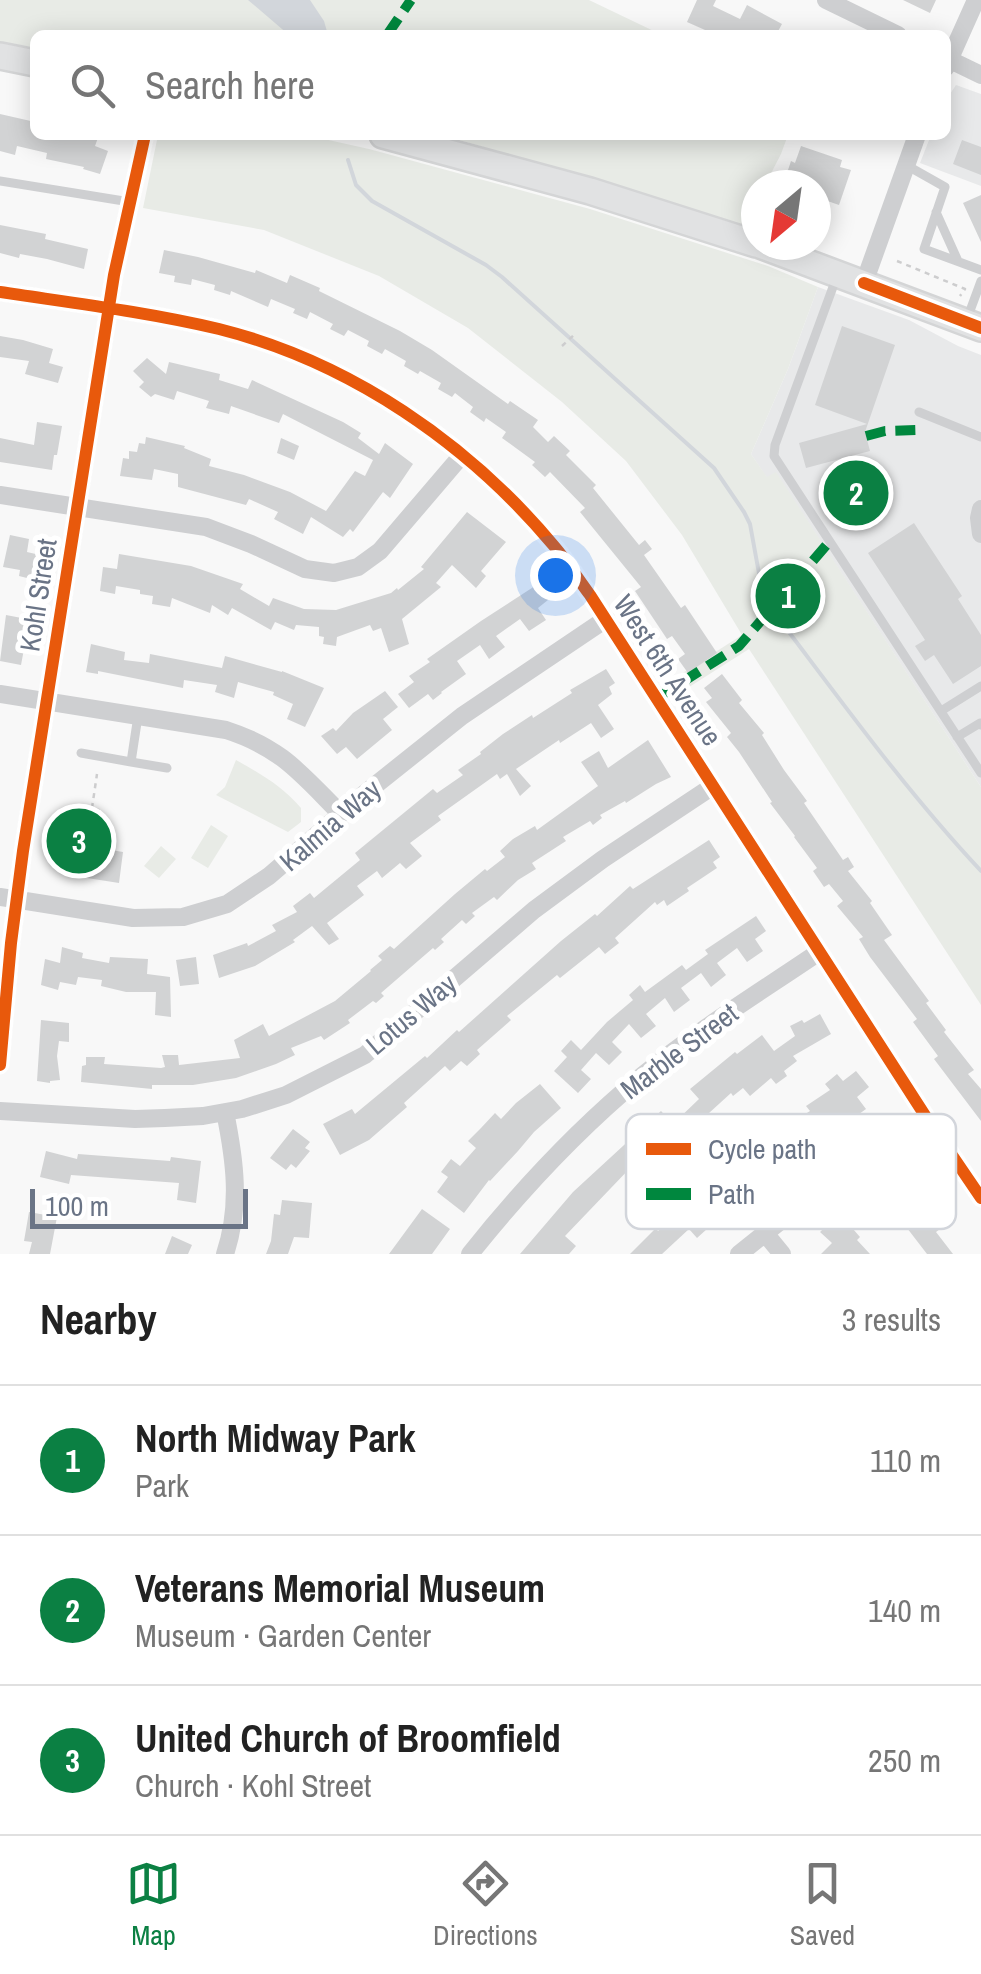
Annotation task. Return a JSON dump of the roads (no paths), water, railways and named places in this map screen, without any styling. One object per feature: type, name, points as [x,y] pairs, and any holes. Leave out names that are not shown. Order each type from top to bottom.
[{"type":"main road","points":[[0,56],[30,62]]},
{"type":"main road","points":[[401,140],[590,191],[741,238]]},
{"type":"main road","points":[[804,260],[969,316]]},
{"type":"street","points":[[826,0],[888,30]]},
{"type":"street","points":[[951,53],[976,0]]},
{"type":"street","points":[[951,64],[981,75]]},
{"type":"street","name":"Kohl Street","points":[[0,1065],[8,898],[46,701],[108,309],[143,140]]},
{"type":"street","points":[[864,283],[915,140]]},
{"type":"street","name":"West 6th Avenue","points":[[0,292],[219,330],[298,355],[382,397],[498,486],[557,549],[606,619],[924,1114]]},
{"type":"street","points":[[0,496],[206,528],[305,569],[334,573],[358,566],[380,551],[462,455]]},
{"type":"street","points":[[981,509],[981,534]]},
{"type":"street","name":"Kalmia Way","points":[[8,898],[133,918],[184,917],[206,912],[247,893],[462,716],[606,619]]},
{"type":"street","points":[[0,694],[226,730],[250,738],[286,759],[341,814]]},
{"type":"street","name":"Lotus Way","points":[[0,1111],[134,1119],[203,1116],[242,1109],[286,1094],[365,1055],[534,910],[603,858],[713,786]]},
{"type":"street","name":"Marble Street","points":[[470,1254],[528,1186],[644,1074],[820,952]]},
{"type":"street","points":[[224,1254],[236,1206],[233,1151],[225,1112]]},
{"type":"street","name":"West 6th Avenue","points":[[956,1161],[981,1198]]},
{"type":"street","points":[[739,1254],[768,1229]]},
{"type":"street","points":[[764,1232],[782,1254]]},
{"type":"lane","points":[[906,165],[945,187],[924,249],[981,270]]},
{"type":"lane","points":[[0,181],[130,202]]},
{"type":"lane","points":[[936,212],[958,261]]},
{"type":"lane","points":[[838,273],[775,444],[774,456],[981,772]]},
{"type":"lane","points":[[969,316],[981,281]]},
{"type":"lane","points":[[919,412],[981,438]]},
{"type":"lane","points":[[940,711],[981,686]]},
{"type":"lane","points":[[132,762],[138,716]]},
{"type":"lane","points":[[957,736],[981,725]]},
{"type":"lane","points":[[80,753],[167,768]]},
{"type":"waterway","points":[[348,160],[356,185],[372,201],[502,277],[714,468],[750,524],[768,605]]},
{"type":"waterway","points":[[776,615],[901,778],[981,871]]},
{"type":"place","name":"Veterans Memorial Museum","points":[[856,493]]},
{"type":"place","name":"North Midway Park","points":[[788,596]]},
{"type":"place","name":"United Church of Broomfield","points":[[79,841]]}]
